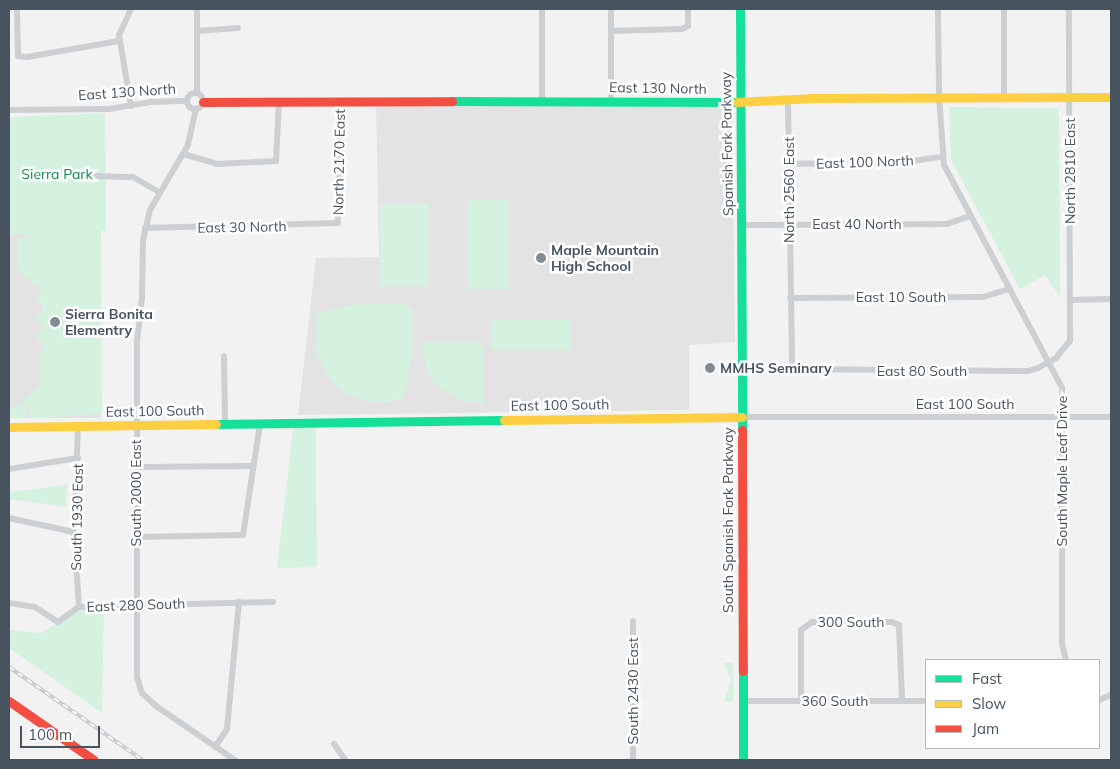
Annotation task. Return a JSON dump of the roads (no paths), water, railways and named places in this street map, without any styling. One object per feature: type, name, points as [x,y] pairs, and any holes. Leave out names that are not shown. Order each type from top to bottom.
[{"type":"main road","name":"Spanish Fork Parkway","points":[[740,9],[741,279]]},
{"type":"main road","name":"East 130 North","points":[[203,102],[611,100],[674,104],[788,102],[814,98],[1111,97]]},
{"type":"main road","name":"South Spanish Fork Parkway","points":[[741,279],[743,760]]},
{"type":"main road","name":"East 100 South","points":[[9,427],[742,417]]},
{"type":"main road","points":[[9,701],[94,760]]},
{"type":"street","points":[[16,9],[18,56],[28,57],[119,40]]},
{"type":"street","points":[[131,9],[119,40],[131,106]]},
{"type":"street","points":[[197,9],[197,93],[203,102],[196,109],[187,101],[190,95],[197,93]]},
{"type":"street","points":[[542,9],[542,100]]},
{"type":"street","points":[[611,9],[611,100]]},
{"type":"street","points":[[611,31],[682,29],[688,26],[688,9]]},
{"type":"street","points":[[938,9],[941,157]]},
{"type":"street","points":[[1004,9],[1004,97]]},
{"type":"street","name":"North 2810 East","points":[[1050,362],[1068,348],[1071,333],[1069,9]]},
{"type":"street","points":[[197,31],[238,28]]},
{"type":"street","name":"East 130 North","points":[[9,110],[131,106],[187,101]]},
{"type":"street","points":[[184,154],[217,164],[276,161],[279,101]]},
{"type":"street","name":"North 2170 East","points":[[338,223],[340,101]]},
{"type":"street","name":"North 2560 East","points":[[788,102],[792,369]]},
{"type":"street","name":"South 2000 East","points":[[196,109],[184,154],[159,192],[145,228],[136,424],[137,677],[142,693],[215,746]]},
{"type":"street","name":"East 100 North","points":[[789,164],[906,162],[941,157]]},
{"type":"street","name":"South Maple Leaf Drive","points":[[941,157],[997,268],[1050,362],[1062,388],[1062,644],[1066,659]]},
{"type":"street","points":[[95,176],[133,177],[159,192]]},
{"type":"street","name":"East 40 North","points":[[742,224],[948,224],[970,216]]},
{"type":"street","name":"East 30 North","points":[[145,228],[338,223]]},
{"type":"street","name":"East 10 South","points":[[790,298],[983,297],[1010,289]]},
{"type":"street","points":[[1070,300],[1111,299]]},
{"type":"street","points":[[224,356],[224,423]]},
{"type":"street","name":"East 80 South","points":[[792,369],[1028,371],[1050,362]]},
{"type":"street","name":"East 100 South","points":[[742,417],[1111,417]]},
{"type":"street","points":[[136,537],[243,535],[260,424]]},
{"type":"street","name":"South 1930 East","points":[[78,426],[74,532],[79,607]]},
{"type":"street","points":[[9,469],[78,458]]},
{"type":"street","points":[[136,467],[253,466]]},
{"type":"street","points":[[9,518],[74,532]]},
{"type":"street","points":[[235,760],[215,746],[227,729],[238,602]]},
{"type":"street","name":"East 280 South","points":[[9,603],[35,607],[54,622],[79,607],[273,602]]},
{"type":"street","name":"South 2430 East","points":[[633,621],[633,760]]},
{"type":"street","name":"300 South","points":[[801,701],[804,625],[812,622],[892,622],[899,625],[902,701]]},
{"type":"street","name":"360 South","points":[[743,701],[925,701]]},
{"type":"street","points":[[334,744],[344,760]]},
{"type":"railway","points":[[9,667],[143,760]]},
{"type":"place","name":"Maple Mountain High School","points":[[541,258]]},
{"type":"place","name":"Sierra Bonita Elementry","points":[[55,322]]},
{"type":"place","name":"MMHS Seminary","points":[[710,368]]},
{"type":"park label","name":"Sierra Park","points":[[57,174]]}]
